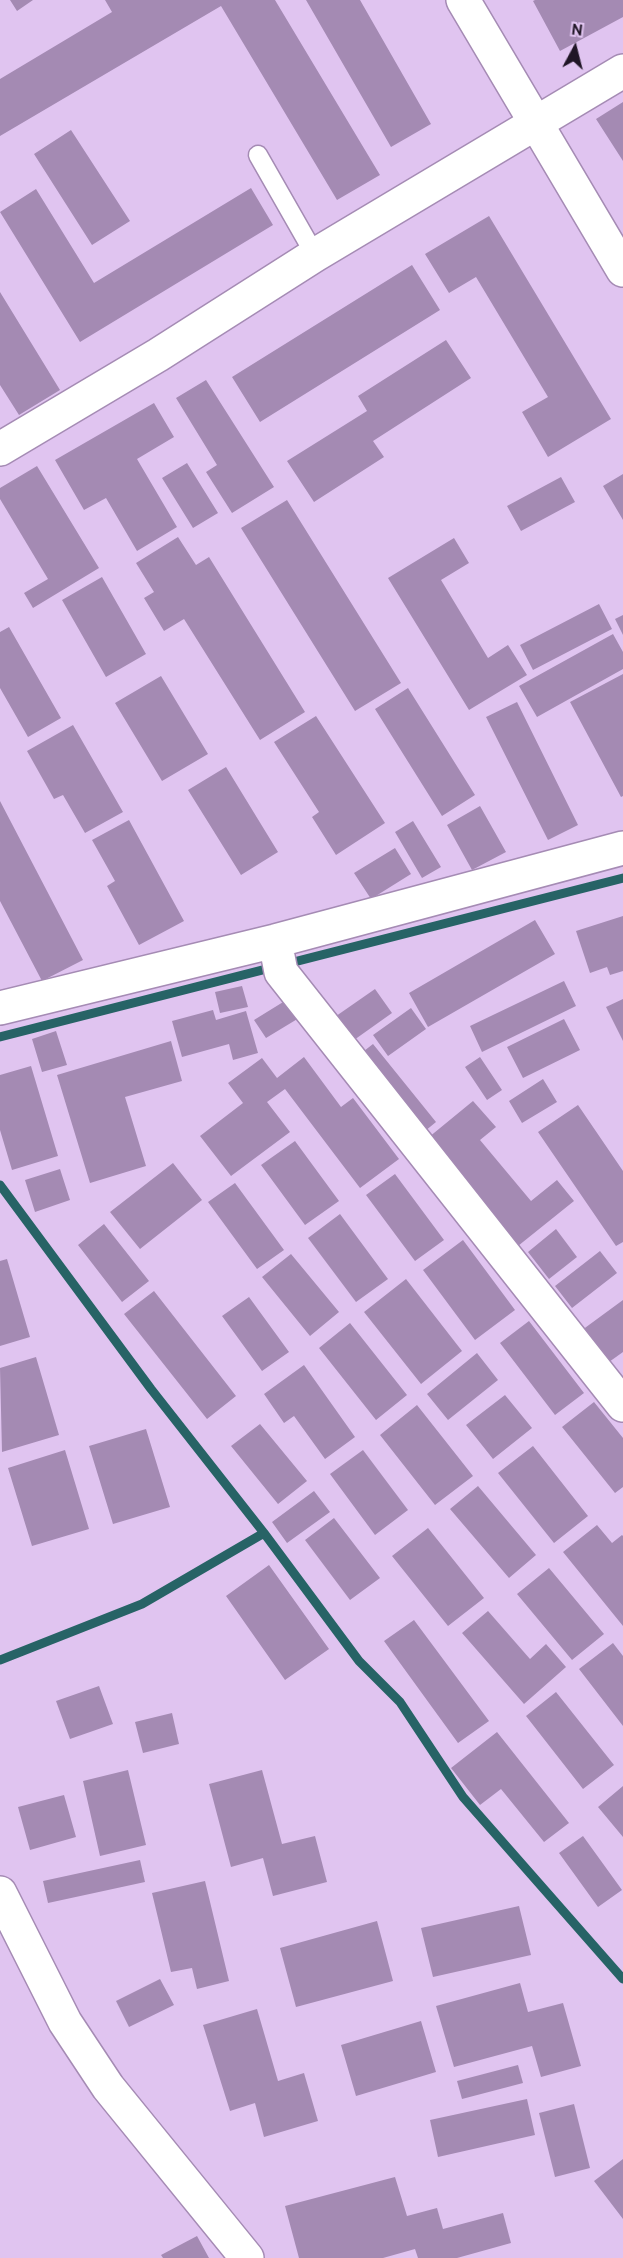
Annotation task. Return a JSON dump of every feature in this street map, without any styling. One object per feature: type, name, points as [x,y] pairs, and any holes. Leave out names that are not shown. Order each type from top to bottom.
[{"type":"street","points":[[464,0],[623,270]]},
{"type":"street","points":[[0,450],[158,355],[315,255],[623,70]]},
{"type":"street","points":[[0,1008],[278,957],[623,848]]},
{"type":"street","points":[[278,957],[623,1406]]},
{"type":"street","points":[[0,1893],[65,2022],[108,2087],[247,2258]]},
{"type":"lane","points":[[258,156],[315,255]]},
{"type":"building","points":[[10,0],[33,0],[17,11]]},
{"type":"building","points":[[105,0],[275,0],[380,175],[337,200],[221,6],[0,136],[0,79],[112,12]]},
{"type":"building","points":[[306,0],[360,0],[431,124],[391,147]]},
{"type":"building","points":[[623,0],[623,17],[560,51],[533,1]]},
{"type":"building","points":[[623,102],[623,161],[596,119]]},
{"type":"building","points":[[71,130],[130,221],[92,245],[34,154]]},
{"type":"building","points":[[251,188],[273,225],[80,342],[0,212],[36,189],[94,283]]},
{"type":"building","points":[[489,216],[611,419],[548,457],[522,412],[548,397],[476,277],[449,293],[425,254]]},
{"type":"building","points":[[412,265],[440,310],[260,422],[232,377]]},
{"type":"building","points":[[0,292],[60,390],[19,415],[0,385]]},
{"type":"building","points":[[446,340],[471,378],[373,441],[384,457],[314,502],[287,461],[367,411],[358,396]]},
{"type":"building","points":[[206,380],[274,487],[232,513],[206,472],[217,465],[176,398]]},
{"type":"building","points":[[154,403],[174,437],[137,459],[177,527],[137,551],[106,498],[84,510],[55,460]]},
{"type":"building","points":[[187,463],[218,513],[193,528],[162,478]]},
{"type":"building","points":[[37,466],[99,568],[33,608],[24,593],[48,579],[0,499],[0,488]]},
{"type":"building","points":[[623,474],[623,520],[603,486]]},
{"type":"building","points":[[561,477],[575,502],[521,531],[507,506]]},
{"type":"building","points":[[287,500],[401,683],[355,711],[241,528]]},
{"type":"building","points":[[178,537],[196,565],[209,557],[305,712],[260,740],[184,619],[164,631],[144,598],[154,592],[136,563]]},
{"type":"building","points":[[454,538],[469,563],[441,580],[488,658],[508,645],[527,675],[469,710],[388,578]]},
{"type":"building","points":[[102,577],[146,654],[106,677],[62,600]]},
{"type":"building","points":[[599,604],[612,629],[533,670],[520,645]]},
{"type":"building","points":[[623,615],[623,635],[615,619]]},
{"type":"building","points":[[9,627],[61,718],[28,737],[0,688],[0,632]]},
{"type":"building","points":[[613,634],[623,652],[623,669],[537,717],[519,686]]},
{"type":"building","points":[[623,674],[623,796],[621,797],[570,702]]},
{"type":"building","points":[[161,676],[208,754],[162,781],[115,703]]},
{"type":"building","points":[[408,688],[475,795],[442,816],[375,709]]},
{"type":"building","points":[[517,702],[578,825],[548,840],[486,717]]},
{"type":"building","points":[[316,716],[385,823],[336,855],[312,817],[319,812],[274,742]]},
{"type":"building","points":[[73,725],[123,812],[85,833],[63,795],[54,799],[27,751]]},
{"type":"building","points":[[226,767],[278,852],[241,875],[188,790]]},
{"type":"building","points":[[0,801],[83,960],[42,981],[0,901]]},
{"type":"building","points":[[480,806],[506,852],[472,870],[447,825]]},
{"type":"building","points":[[129,820],[184,921],[139,945],[107,886],[115,881],[92,840]]},
{"type":"building","points":[[413,821],[441,867],[422,878],[395,832]]},
{"type":"building","points":[[395,848],[411,874],[371,899],[354,873]]},
{"type":"building","points":[[623,916],[623,971],[610,975],[607,967],[590,973],[576,931]]},
{"type":"building","points":[[535,920],[555,954],[428,1027],[409,993]]},
{"type":"building","points":[[564,981],[576,1006],[482,1052],[470,1026]]},
{"type":"building","points":[[242,986],[248,1007],[220,1013],[215,992]]},
{"type":"building","points":[[375,989],[392,1013],[347,1045],[329,1021]]},
{"type":"building","points":[[288,999],[299,1018],[266,1038],[254,1020]]},
{"type":"building","points":[[623,999],[623,1041],[606,1007]]},
{"type":"building","points":[[411,1008],[426,1029],[388,1056],[373,1035]]},
{"type":"building","points":[[213,1010],[216,1020],[246,1011],[258,1053],[233,1060],[229,1044],[182,1057],[172,1021]]},
{"type":"building","points":[[564,1019],[580,1050],[523,1078],[507,1047]]},
{"type":"building","points":[[56,1031],[67,1065],[42,1072],[32,1039]]},
{"type":"building","points":[[171,1041],[182,1081],[125,1097],[146,1166],[90,1183],[57,1075]]},
{"type":"building","points":[[373,1044],[436,1122],[419,1136],[355,1058]]},
{"type":"building","points":[[304,1057],[341,1107],[353,1098],[399,1159],[360,1188],[285,1089],[267,1102],[290,1132],[231,1176],[200,1136],[243,1103],[228,1083],[262,1058],[277,1078]]},
{"type":"building","points":[[480,1057],[502,1090],[487,1100],[465,1067]]},
{"type":"building","points":[[31,1066],[58,1156],[12,1170],[0,1130],[0,1075]]},
{"type":"building","points":[[543,1079],[557,1102],[522,1123],[509,1101]]},
{"type":"building","points":[[473,1101],[496,1127],[480,1140],[531,1201],[557,1180],[574,1201],[513,1250],[423,1142]]},
{"type":"building","points":[[578,1105],[623,1171],[623,1242],[616,1246],[538,1132]]},
{"type":"building","points":[[295,1141],[339,1201],[305,1225],[261,1165]]},
{"type":"building","points":[[173,1163],[202,1200],[140,1249],[110,1212]]},
{"type":"building","points":[[60,1169],[70,1200],[35,1212],[25,1180]]},
{"type":"building","points":[[395,1174],[444,1240],[415,1261],[366,1195]]},
{"type":"building","points":[[235,1183],[284,1250],[257,1269],[208,1202]]},
{"type":"building","points":[[340,1214],[388,1279],[356,1302],[308,1238]]},
{"type":"building","points":[[104,1224],[149,1281],[122,1302],[78,1245]]},
{"type":"building","points":[[556,1229],[577,1257],[549,1279],[528,1252]]},
{"type":"building","points":[[463,1240],[515,1310],[475,1340],[423,1270]]},
{"type":"building","points":[[600,1251],[617,1273],[572,1308],[555,1286]]},
{"type":"building","points":[[291,1254],[339,1312],[310,1336],[262,1277]]},
{"type":"building","points":[[7,1259],[30,1337],[0,1346],[0,1261]]},
{"type":"building","points":[[406,1279],[462,1351],[421,1384],[364,1312]]},
{"type":"building","points":[[154,1291],[236,1396],[207,1419],[124,1314]]},
{"type":"building","points":[[249,1297],[289,1352],[262,1371],[222,1316]]},
{"type":"building","points":[[623,1300],[623,1352],[602,1367],[578,1333]]},
{"type":"building","points":[[529,1321],[584,1393],[555,1415],[500,1343]]},
{"type":"building","points":[[350,1323],[407,1395],[376,1420],[319,1348]]},
{"type":"building","points":[[477,1353],[498,1380],[448,1420],[427,1394]]},
{"type":"building","points":[[36,1357],[59,1435],[2,1452],[0,1368]]},
{"type":"building","points":[[304,1365],[355,1437],[325,1459],[294,1416],[284,1423],[264,1394]]},
{"type":"building","points":[[505,1395],[532,1428],[493,1459],[466,1425]]},
{"type":"building","points":[[594,1402],[623,1438],[623,1487],[615,1493],[562,1427]]},
{"type":"building","points":[[417,1405],[473,1476],[435,1505],[380,1435]]},
{"type":"building","points":[[260,1424],[307,1481],[278,1504],[231,1446]]},
{"type":"building","points":[[146,1429],[170,1507],[113,1524],[89,1446]]},
{"type":"building","points":[[533,1446],[588,1516],[554,1543],[498,1473]]},
{"type":"building","points":[[65,1450],[89,1529],[32,1546],[8,1468]]},
{"type":"building","points":[[363,1450],[408,1510],[375,1535],[330,1474]]},
{"type":"building","points":[[478,1486],[536,1555],[509,1578],[450,1509]]},
{"type":"building","points":[[314,1491],[330,1512],[287,1543],[272,1522]]},
{"type":"building","points":[[334,1518],[380,1578],[350,1600],[305,1540]]},
{"type":"building","points":[[597,1525],[612,1543],[623,1536],[623,1626],[563,1552]]},
{"type":"building","points":[[428,1528],[484,1598],[448,1626],[392,1556]]},
{"type":"building","points":[[269,1565],[329,1649],[285,1680],[226,1596]]},
{"type":"building","points":[[549,1568],[604,1634],[572,1660],[517,1594]]},
{"type":"building","points":[[488,1611],[530,1659],[546,1644],[566,1667],[524,1704],[462,1633]]},
{"type":"building","points":[[414,1620],[489,1721],[458,1743],[384,1641]]},
{"type":"building","points":[[613,1643],[623,1656],[623,1726],[579,1669]]},
{"type":"building","points":[[99,1686],[113,1724],[70,1739],[56,1701]]},
{"type":"building","points":[[556,1692],[614,1765],[583,1789],[526,1716]]},
{"type":"building","points":[[172,1713],[179,1744],[143,1753],[135,1722]]},
{"type":"building","points":[[497,1732],[569,1823],[544,1842],[501,1789],[480,1805],[451,1768]]},
{"type":"building","points":[[128,1770],[146,1845],[100,1856],[83,1781]]},
{"type":"building","points":[[262,1770],[282,1844],[315,1836],[327,1882],[273,1896],[263,1858],[231,1867],[209,1784]]},
{"type":"building","points":[[623,1786],[623,1837],[598,1807]]},
{"type":"building","points":[[64,1795],[76,1837],[30,1850],[18,1807]]},
{"type":"building","points":[[583,1836],[622,1890],[598,1907],[559,1853]]},
{"type":"building","points":[[140,1860],[145,1882],[48,1903],[43,1881]]},
{"type":"building","points":[[205,1881],[229,1981],[197,1989],[192,1968],[171,1972],[152,1893]]},
{"type":"building","points":[[519,1906],[531,1955],[433,1977],[421,1928]]},
{"type":"building","points":[[377,1921],[393,1981],[296,2007],[280,1948]]},
{"type":"building","points":[[160,1979],[174,2005],[129,2027],[116,2001]]},
{"type":"building","points":[[520,1983],[528,2012],[563,2003],[581,2066],[541,2077],[532,2046],[454,2067],[436,2006]]},
{"type":"building","points":[[257,2009],[278,2081],[304,2073],[318,2121],[264,2137],[255,2103],[230,2111],[203,2025]]},
{"type":"building","points":[[421,2021],[436,2072],[356,2096],[341,2045]]},
{"type":"building","points":[[518,2065],[523,2083],[462,2099],[457,2081]]},
{"type":"building","points":[[527,2099],[535,2135],[438,2157],[430,2120]]},
{"type":"building","points":[[574,2104],[590,2168],[555,2177],[539,2113]]},
{"type":"building","points":[[623,2159],[623,2219],[594,2181]]},
{"type":"building","points":[[395,2177],[407,2216],[437,2208],[443,2229],[503,2213],[511,2243],[457,2258],[418,2258],[415,2249],[383,2258],[299,2258],[285,2206]]},
{"type":"building","points":[[197,2236],[209,2258],[163,2258],[161,2255]]},
{"type":"waterway","points":[[0,1037],[623,878]]},
{"type":"waterway","points":[[0,1185],[151,1389],[264,1533]]},
{"type":"waterway","points":[[0,1660],[142,1604],[264,1533],[359,1661],[400,1702],[463,1797],[623,1979]]}]
